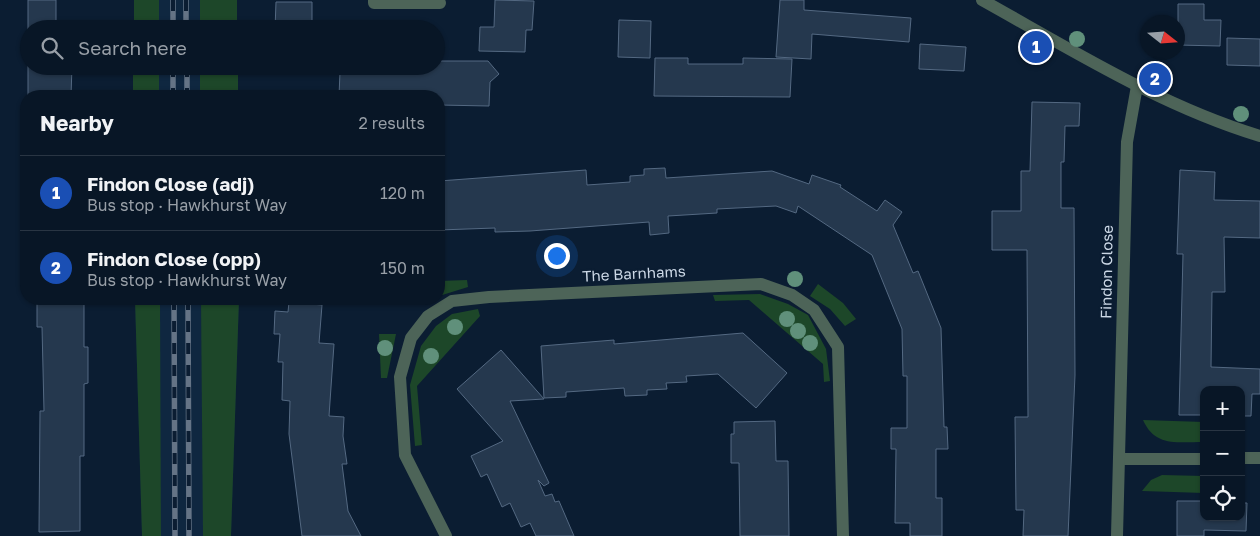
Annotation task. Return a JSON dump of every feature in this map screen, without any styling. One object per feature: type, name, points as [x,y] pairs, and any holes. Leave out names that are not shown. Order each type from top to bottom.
[{"type":"street","points":[[374,0],[374,3],[440,3]]},
{"type":"street","points":[[982,0],[1137,86],[1231,127],[1260,136]]},
{"type":"street","name":"Findon Close","points":[[1117,536],[1127,142],[1137,86]]},
{"type":"street","name":"The Barnhams","points":[[446,536],[405,455],[400,377],[411,338],[428,316],[452,301],[489,297],[761,284],[792,296],[814,310],[838,347],[843,536]]},
{"type":"street","points":[[1245,458],[1260,458]]},
{"type":"street","points":[[1119,459],[1200,459]]},
{"type":"shaded area","points":[[134,0],[237,0],[237,20],[134,20]]},
{"type":"shaded area","points":[[133,75],[238,75],[238,90],[133,90]]},
{"type":"shaded area","points":[[135,305],[239,305],[231,536],[142,536]]},
{"type":"green space","points":[[134,0],[159,0],[159,20],[134,20]]},
{"type":"green space","points":[[200,0],[237,0],[237,20],[200,20]]},
{"type":"green space","points":[[133,75],[159,75],[159,90],[133,90]]},
{"type":"green space","points":[[200,75],[238,75],[238,90],[200,90]]},
{"type":"green space","points":[[467,280],[468,287],[445,294],[445,281]]},
{"type":"green space","points":[[818,284],[843,303],[856,319],[845,326],[830,309],[810,296]]},
{"type":"green space","points":[[760,294],[788,304],[808,315],[826,349],[830,381],[824,382],[823,364],[749,300],[715,301],[713,295]]},
{"type":"green space","points":[[135,305],[160,305],[161,536],[142,536]]},
{"type":"green space","points":[[201,305],[239,305],[231,536],[203,536]]},
{"type":"green space","points":[[478,309],[480,316],[417,386],[422,445],[415,446],[410,385],[421,346],[436,326],[452,314]]},
{"type":"green space","points":[[379,334],[396,334],[387,378],[381,378]]},
{"type":"green space","points":[[1143,420],[1200,422],[1200,442],[1176,442],[1160,439],[1148,429]]},
{"type":"green space","points":[[1162,475],[1200,476],[1200,493],[1142,491],[1151,480]]},
{"type":"building","points":[[28,0],[56,0],[56,20],[28,20]]},
{"type":"building","points":[[495,0],[534,1],[532,30],[526,30],[525,52],[479,51],[480,27],[494,27]]},
{"type":"building","points":[[780,0],[804,0],[804,10],[911,18],[909,42],[812,34],[811,59],[776,57]]},
{"type":"building","points":[[276,2],[312,2],[312,20],[275,20]]},
{"type":"building","points":[[1178,4],[1204,4],[1204,20],[1221,20],[1220,46],[1185,45],[1185,15],[1178,15]]},
{"type":"building","points":[[619,20],[651,21],[650,58],[618,57]]},
{"type":"building","points":[[1227,38],[1260,39],[1260,66],[1227,65]]},
{"type":"building","points":[[920,44],[966,47],[964,71],[919,69]]},
{"type":"building","points":[[655,58],[688,58],[688,64],[743,64],[743,58],[792,59],[790,97],[654,96]]},
{"type":"building","points":[[445,61],[488,61],[499,74],[490,82],[489,106],[445,105],[445,90],[339,90],[340,75],[445,75]]},
{"type":"building","points":[[28,75],[72,75],[71,90],[28,90]]},
{"type":"building","points":[[1032,102],[1080,103],[1079,126],[1065,126],[1064,162],[1061,162],[1061,208],[1074,208],[1075,375],[1068,536],[1023,536],[1024,510],[1016,510],[1015,417],[1028,417],[1027,250],[992,250],[992,211],[1021,211],[1021,171],[1030,171]]},
{"type":"building","points":[[665,168],[666,178],[772,171],[809,184],[812,175],[841,185],[840,187],[877,211],[885,200],[902,212],[893,225],[913,273],[918,271],[941,328],[944,427],[947,427],[948,449],[936,449],[936,498],[942,498],[942,536],[910,536],[910,523],[895,523],[896,449],[891,449],[891,428],[907,428],[907,376],[903,376],[902,329],[872,255],[798,206],[796,213],[776,206],[717,209],[717,213],[668,216],[669,233],[650,235],[649,222],[530,231],[495,232],[495,228],[445,230],[445,181],[586,170],[587,185],[630,182],[630,176],[644,175],[644,169]]},
{"type":"building","points":[[1180,170],[1215,172],[1214,200],[1260,201],[1260,238],[1224,237],[1225,292],[1212,292],[1211,367],[1260,369],[1260,394],[1252,394],[1251,416],[1245,416],[1245,386],[1200,386],[1200,415],[1179,415],[1183,254],[1177,254]]},
{"type":"building","points":[[37,305],[84,305],[84,347],[88,347],[88,383],[84,384],[84,456],[80,456],[80,531],[39,532],[40,411],[44,411],[42,327],[37,327]]},
{"type":"building","points":[[289,305],[322,305],[319,343],[334,344],[329,416],[344,417],[343,436],[347,464],[342,464],[348,511],[361,536],[302,536],[289,434],[290,401],[282,400],[283,362],[278,362],[280,334],[274,334],[275,311],[288,312]]},
{"type":"building","points":[[743,333],[787,373],[756,408],[718,374],[686,376],[687,382],[666,383],[667,389],[647,390],[647,395],[625,396],[624,388],[566,392],[566,397],[544,398],[541,346],[614,340],[614,344]]},
{"type":"building","points":[[501,350],[544,399],[510,401],[549,483],[544,486],[538,480],[545,496],[552,494],[555,502],[559,501],[574,536],[536,536],[530,523],[521,527],[510,503],[502,507],[487,474],[481,477],[471,456],[503,441],[457,389]]},
{"type":"building","points":[[775,421],[776,461],[788,461],[789,536],[740,536],[739,463],[731,463],[731,434],[734,434],[734,422]]},
{"type":"building","points":[[1177,501],[1200,501],[1200,521],[1245,521],[1245,503],[1247,503],[1246,531],[1204,530],[1204,536],[1177,536]]},
{"type":"railway","points":[[173,0],[173,20]]},
{"type":"railway","points":[[186,0],[186,20]]},
{"type":"railway","points":[[173,75],[173,90]]},
{"type":"railway","points":[[187,75],[187,90]]},
{"type":"railway","points":[[174,305],[175,536]]},
{"type":"railway","points":[[188,305],[189,536]]},
{"type":"place","name":"Findon Close (adj)","points":[[1036,47]]},
{"type":"place","name":"Findon Close (opp)","points":[[1155,79]]}]
